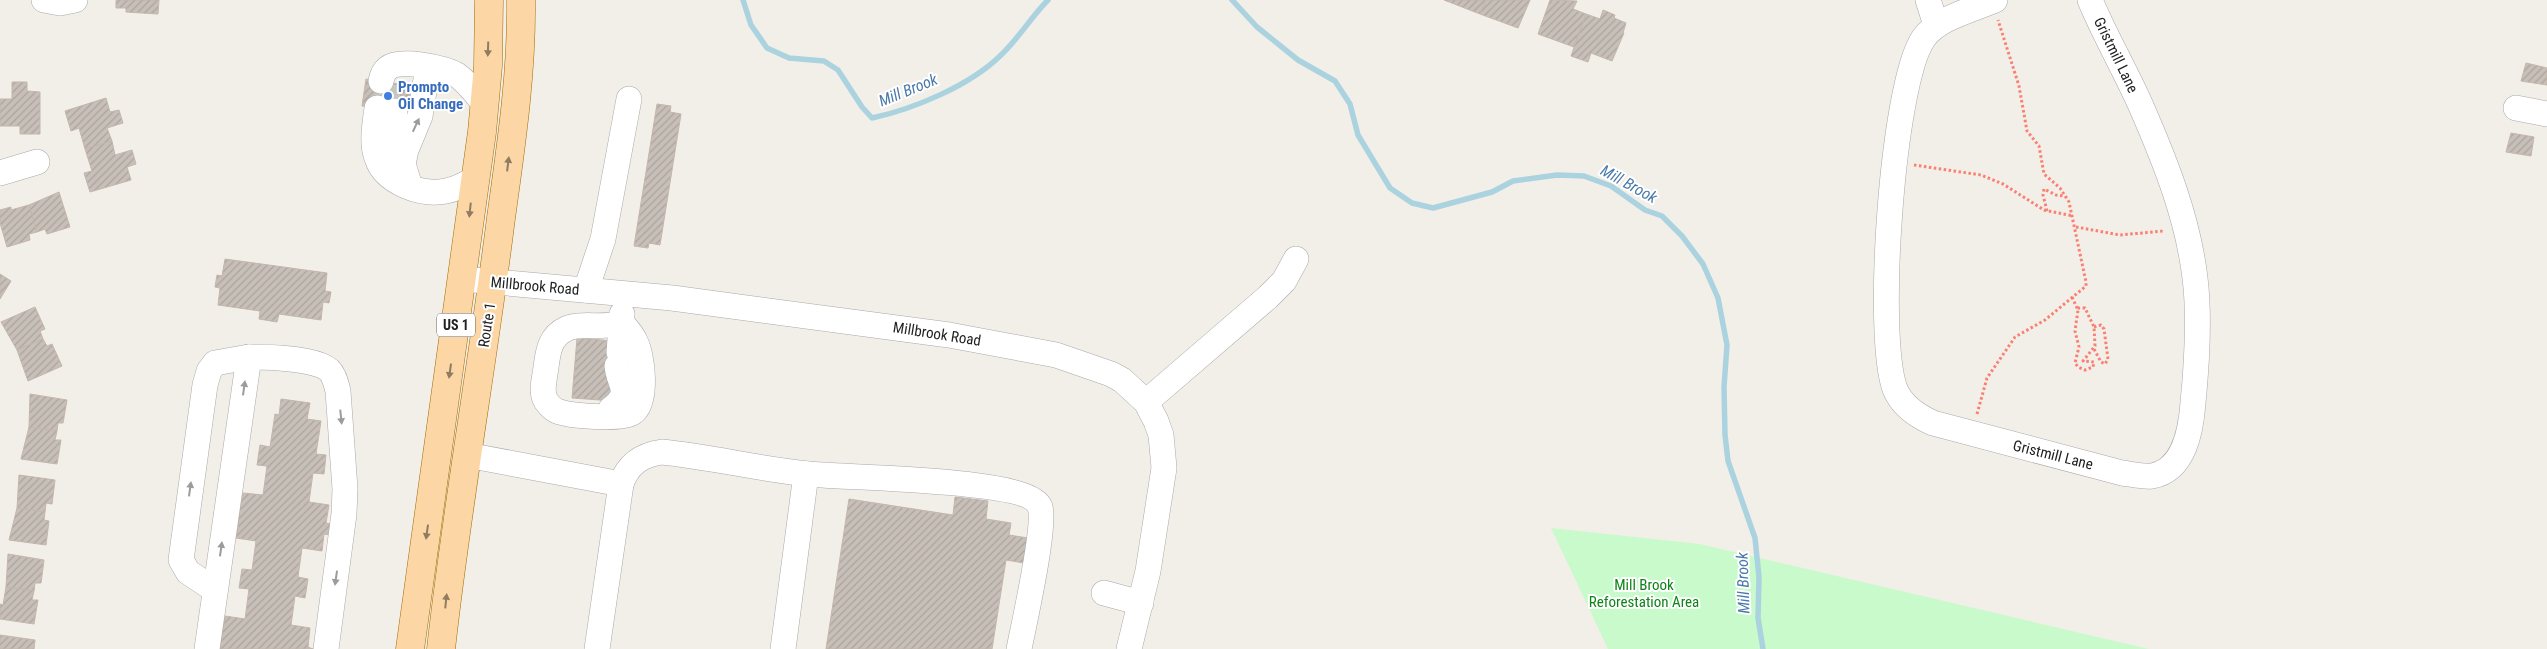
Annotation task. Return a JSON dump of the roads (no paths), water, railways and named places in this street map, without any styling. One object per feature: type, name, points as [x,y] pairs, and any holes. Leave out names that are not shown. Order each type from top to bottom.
[{"type":"main road","name":"Route 1","points":[[410,649],[463,279],[484,104],[490,0]]},
{"type":"main road","name":"Route 1","points":[[441,649],[449,574],[493,282],[516,106],[521,0]]},
{"type":"street","points":[[44,0],[60,4],[74,0]]},
{"type":"street","points":[[1928,0],[1936,25]]},
{"type":"street","name":"Gristmill Lane","points":[[1995,0],[1936,25],[1928,32],[1918,47],[1909,71],[1896,163],[1885,294],[1895,388],[1908,408],[1922,419],[1933,423],[2113,471],[2152,476],[2167,468],[2180,455],[2190,432],[2196,348],[2196,280],[2186,227],[2172,183],[2140,105],[2090,0]]},
{"type":"street","points":[[401,182],[404,174],[403,164],[406,150],[420,116],[402,76],[451,72],[459,77],[484,104]]},
{"type":"street","points":[[586,290],[603,240],[629,99]]},
{"type":"street","points":[[2516,108],[2547,114]]},
{"type":"street","points":[[386,109],[374,134],[376,156],[383,168],[401,182],[445,192],[474,179]]},
{"type":"street","points":[[0,173],[37,162]]},
{"type":"street","points":[[1146,402],[1268,297],[1284,281],[1296,260]]},
{"type":"street","name":"Millbrook Road","points":[[463,279],[757,308],[940,333],[1056,356],[1111,374],[1131,386],[1146,402],[1161,435],[1164,468],[1159,512],[1130,649]]},
{"type":"street","points":[[611,409],[624,393],[624,384],[618,359],[623,294]]},
{"type":"street","points":[[622,323],[636,342],[640,357],[642,397],[632,413],[612,417],[563,413],[549,405],[543,391],[548,352],[559,334],[571,327],[603,327],[622,323]]},
{"type":"street","points":[[543,391],[550,399],[561,405],[611,409],[627,403],[632,391],[628,368],[628,347],[622,323]]},
{"type":"street","points":[[215,590],[188,572],[180,560],[205,385],[209,371],[216,363],[249,357],[267,357],[322,366],[334,376],[338,391],[346,489],[326,649]]},
{"type":"street","points":[[207,649],[249,357]]},
{"type":"street","points":[[597,649],[621,484],[624,475],[635,462],[650,454],[662,452],[806,474],[927,480],[1008,491],[1036,501],[1041,516],[1040,534],[1019,649]]},
{"type":"street","points":[[467,455],[621,484]]},
{"type":"street","points":[[783,649],[806,474]]},
{"type":"street","points":[[1104,593],[1140,603]]},
{"type":"waterway","name":"Mill Brook","points":[[743,0],[751,25],[767,48],[789,58],[824,61],[838,70],[862,107],[872,118],[906,109],[923,102],[958,86],[989,66],[1019,35],[1048,0]]},
{"type":"waterway","name":"Mill Brook","points":[[1232,0],[1257,27],[1298,60],[1335,81],[1350,104],[1358,135],[1390,188],[1412,203],[1433,208],[1492,192],[1513,181],[1557,175],[1584,176],[1611,186],[1645,210],[1662,216],[1682,236],[1703,264],[1718,298],[1727,345],[1724,387],[1725,435],[1728,461],[1755,538],[1759,577],[1758,618],[1763,649]]},
{"type":"tunnel","points":[[386,109],[389,83]]},
{"type":"place","name":"Prompto Oil Change","points":[[388,96]]},
{"type":"park label","name":"Mill Brook Reforestation Area","points":[[1644,594]]}]
